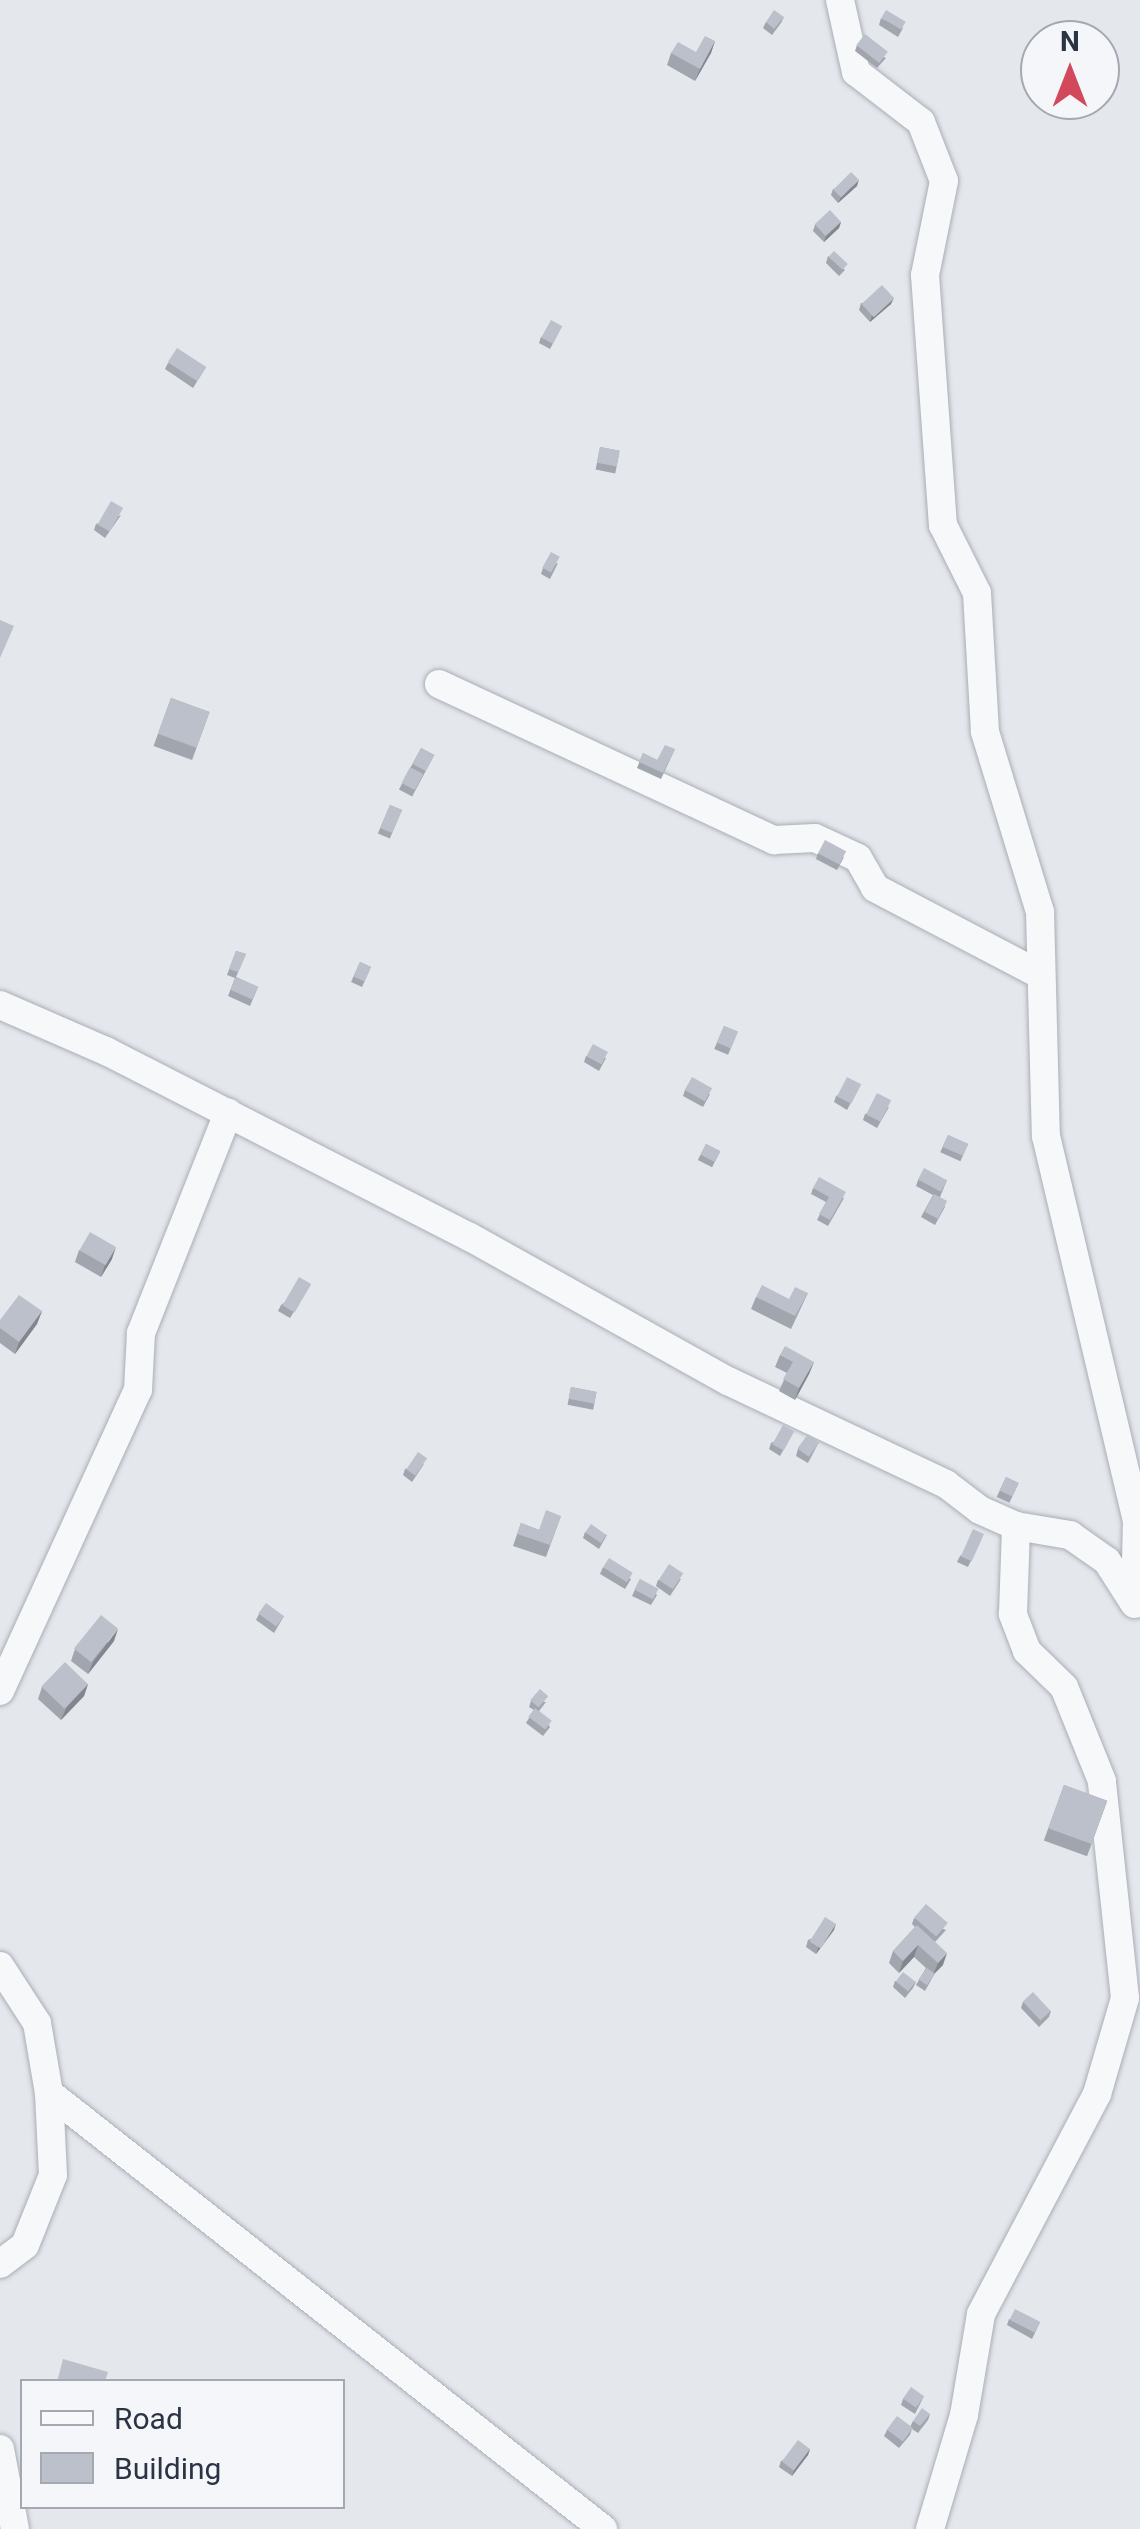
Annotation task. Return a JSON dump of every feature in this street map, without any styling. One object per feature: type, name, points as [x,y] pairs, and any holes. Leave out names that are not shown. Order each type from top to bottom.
[{"type":"street","points":[[840,0],[856,72],[921,122],[944,181],[926,275],[943,524],[977,593],[985,732],[1040,912],[1046,1136],[1136,1520],[1138,1607]]},
{"type":"street","points":[[439,684],[774,840],[815,838],[858,858],[875,888],[1042,974]]},
{"type":"street","points":[[0,1005],[228,1113],[728,1381],[906,1464],[1016,1526],[1070,1536],[1108,1561],[1138,1607]]},
{"type":"street","points":[[0,1691],[138,1390],[141,1333],[228,1113]]},
{"type":"street","points":[[930,2529],[964,2415],[981,2314],[1096,2094],[1125,1998],[1102,1781],[1064,1687],[1027,1651],[1013,1614],[1016,1526]]},
{"type":"street","points":[[0,1966],[37,2023],[49,2093],[52,2175],[25,2245],[0,2264]]},
{"type":"street","points":[[49,2093],[603,2529]]},
{"type":"street","points":[[0,2449],[16,2529]]},
{"type":"building","points":[[774,10],[784,17],[774,29],[766,22]]},
{"type":"building","points":[[886,10],[906,22],[901,30],[881,18]]},
{"type":"building","points":[[865,34],[888,52],[879,63],[856,45]]},
{"type":"building","points":[[705,36],[715,41],[700,69],[671,53],[678,42],[696,52]]},
{"type":"building","points":[[851,172],[859,180],[841,197],[833,190]]},
{"type":"building","points":[[830,210],[841,222],[826,236],[815,224]]},
{"type":"building","points":[[834,251],[848,264],[842,270],[829,257]]},
{"type":"building","points":[[882,285],[894,298],[874,317],[862,304]]},
{"type":"building","points":[[551,320],[562,326],[553,344],[541,337]]},
{"type":"building","points":[[177,348],[206,367],[197,381],[168,362]]},
{"type":"building","points":[[600,447],[620,451],[617,467],[597,463]]},
{"type":"building","points":[[111,501],[123,508],[110,531],[98,524]]},
{"type":"building","points":[[551,552],[560,557],[551,573],[542,568]]},
{"type":"building","points":[[0,620],[14,626],[0,658]]},
{"type":"building","points":[[171,698],[210,712],[197,748],[158,734]]},
{"type":"building","points":[[665,745],[675,749],[663,773],[639,762],[643,753],[657,760]]},
{"type":"building","points":[[421,748],[434,755],[426,771],[413,764]]},
{"type":"building","points":[[410,767],[423,774],[415,790],[402,783]]},
{"type":"building","points":[[390,805],[402,810],[392,833],[380,828]]},
{"type":"building","points":[[825,840],[846,851],[839,865],[818,853]]},
{"type":"building","points":[[236,951],[246,954],[238,972],[229,969]]},
{"type":"building","points":[[360,962],[371,967],[364,981],[353,977]]},
{"type":"building","points":[[236,977],[258,987],[252,1000],[230,990]]},
{"type":"building","points":[[724,1026],[738,1032],[731,1048],[717,1043]]},
{"type":"building","points":[[593,1044],[608,1052],[601,1064],[586,1056]]},
{"type":"building","points":[[692,1077],[712,1088],[705,1101],[685,1090]]},
{"type":"building","points":[[847,1077],[861,1084],[851,1104],[837,1097]]},
{"type":"building","points":[[877,1093],[891,1100],[880,1122],[866,1114]]},
{"type":"building","points":[[948,1135],[968,1144],[963,1156],[943,1147]]},
{"type":"building","points":[[706,1144],[720,1151],[715,1162],[701,1155]]},
{"type":"building","points":[[924,1168],[947,1180],[941,1192],[918,1179]]},
{"type":"building","points":[[819,1177],[846,1192],[830,1220],[819,1214],[829,1197],[813,1188]]},
{"type":"building","points":[[934,1194],[947,1201],[938,1219],[925,1212]]},
{"type":"building","points":[[90,1232],[116,1247],[105,1265],[80,1250]]},
{"type":"building","points":[[299,1277],[311,1284],[295,1313],[282,1306]]},
{"type":"building","points":[[762,1285],[789,1299],[795,1287],[808,1293],[795,1316],[756,1297]]},
{"type":"building","points":[[19,1295],[42,1311],[19,1342],[0,1328],[0,1320]]},
{"type":"building","points":[[785,1346],[814,1362],[799,1388],[783,1379],[793,1362],[780,1355]]},
{"type":"building","points":[[571,1387],[597,1392],[594,1404],[569,1399]]},
{"type":"building","points":[[783,1425],[794,1431],[784,1451],[772,1444]]},
{"type":"building","points":[[808,1434],[819,1442],[809,1457],[797,1449]]},
{"type":"building","points":[[418,1452],[427,1458],[415,1476],[406,1469]]},
{"type":"building","points":[[1006,1477],[1019,1483],[1012,1497],[1000,1491]]},
{"type":"building","points":[[546,1510],[561,1516],[550,1545],[517,1534],[521,1523],[539,1530]]},
{"type":"building","points":[[591,1524],[607,1535],[601,1543],[585,1532]]},
{"type":"building","points":[[973,1529],[984,1534],[972,1561],[961,1556]]},
{"type":"building","points":[[609,1558],[633,1573],[627,1582],[603,1567]]},
{"type":"building","points":[[669,1564],[683,1573],[673,1589],[659,1580]]},
{"type":"building","points":[[640,1579],[659,1589],[653,1599],[634,1590]]},
{"type":"building","points":[[266,1603],[284,1616],[276,1626],[258,1614]]},
{"type":"building","points":[[101,1615],[118,1629],[91,1662],[74,1648]]},
{"type":"building","points":[[65,1662],[88,1684],[64,1709],[41,1686]]},
{"type":"building","points":[[540,1689],[548,1696],[538,1708],[530,1700]]},
{"type":"building","points":[[535,1708],[552,1721],[545,1729],[528,1717]]},
{"type":"building","points":[[1064,1785],[1107,1801],[1091,1844],[1048,1828]]},
{"type":"building","points":[[926,1904],[948,1923],[936,1937],[914,1918]]},
{"type":"building","points":[[825,1917],[836,1924],[821,1948],[810,1942]]},
{"type":"building","points":[[917,1925],[947,1953],[938,1963],[918,1945],[903,1961],[893,1951]]},
{"type":"building","points":[[927,1968],[935,1974],[927,1985],[919,1979]]},
{"type":"building","points":[[903,1972],[916,1982],[908,1991],[896,1981]]},
{"type":"building","points":[[1033,1992],[1051,2011],[1040,2021],[1023,2002]]},
{"type":"building","points":[[1015,2309],[1040,2322],[1035,2332],[1010,2320]]},
{"type":"building","points":[[63,2359],[108,2372],[106,2379],[58,2379]]},
{"type":"building","points":[[911,2387],[924,2396],[916,2408],[903,2398]]},
{"type":"building","points":[[922,2408],[930,2414],[920,2426],[913,2421]]},
{"type":"building","points":[[897,2416],[913,2428],[903,2442],[887,2430]]},
{"type":"building","points":[[798,2440],[810,2449],[794,2471],[782,2462]]}]
